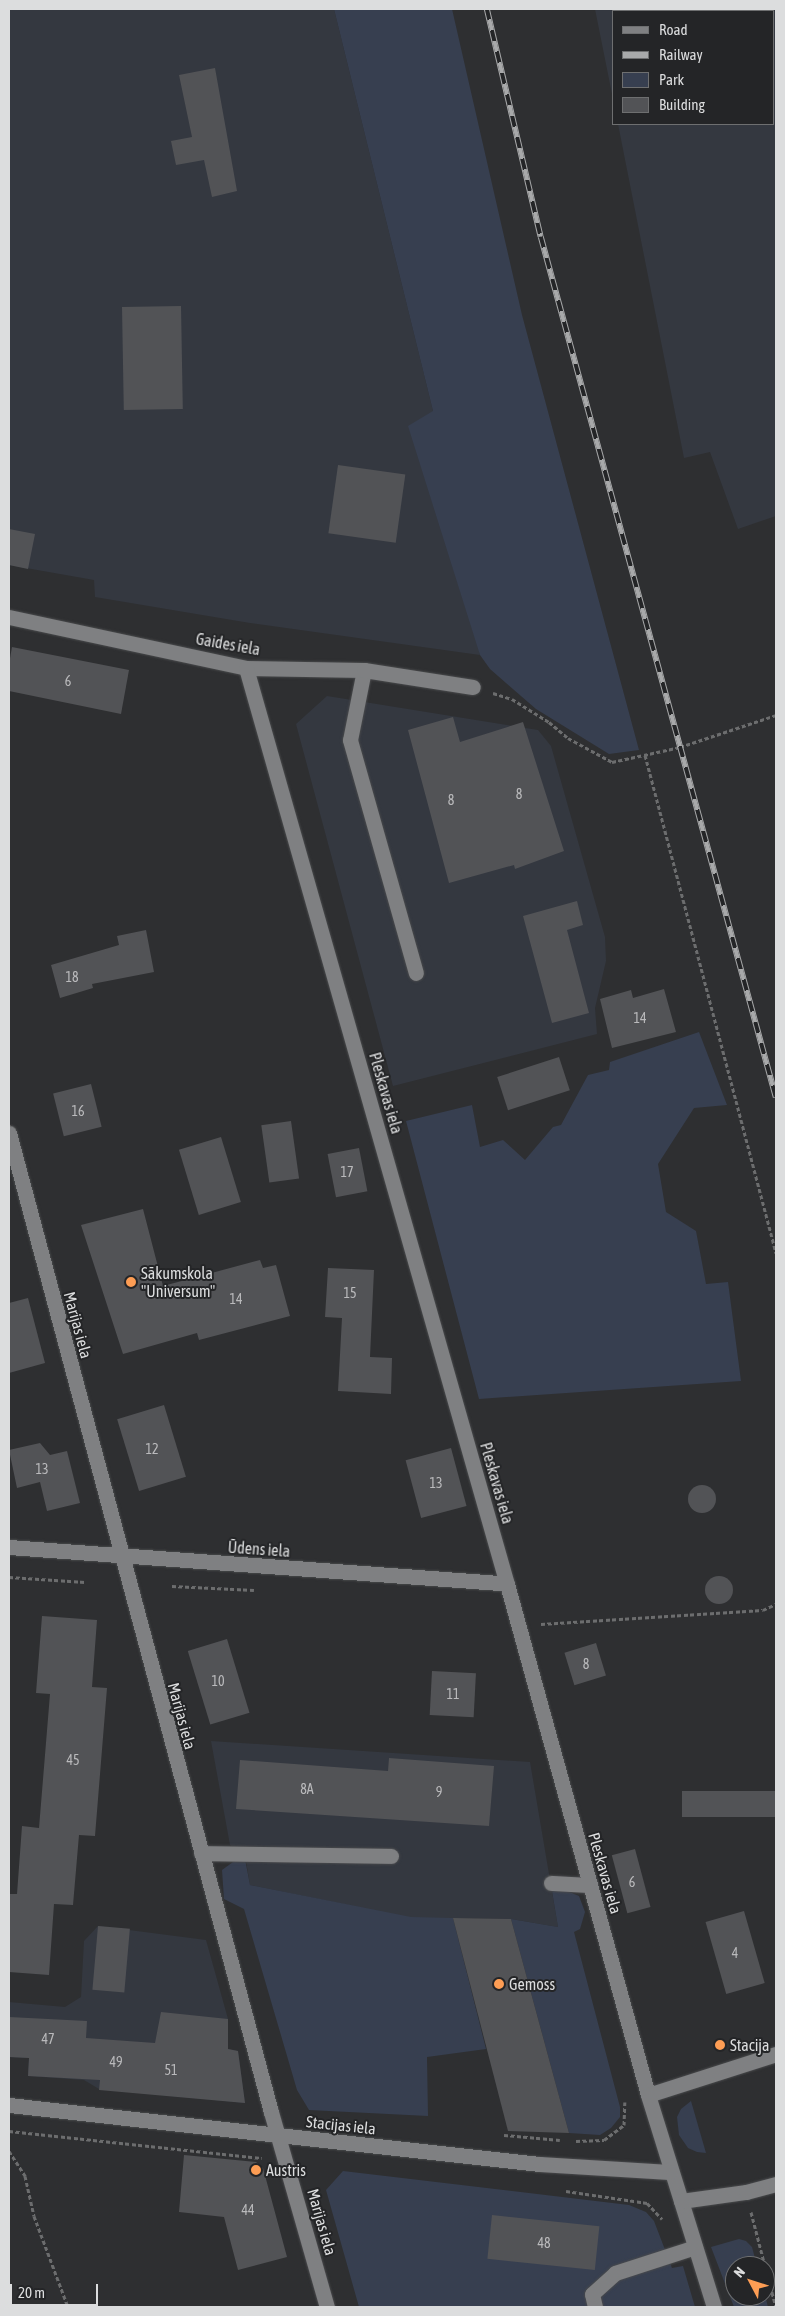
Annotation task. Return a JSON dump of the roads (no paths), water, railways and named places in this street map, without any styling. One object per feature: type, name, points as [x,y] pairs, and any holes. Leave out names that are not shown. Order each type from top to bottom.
[{"type":"street","name":"Gaides iela","points":[[9,617],[246,668],[364,670],[473,687]]},
{"type":"street","name":"Pleskavas iela","points":[[246,668],[507,1584],[670,2172],[714,2307]]},
{"type":"street","points":[[364,670],[350,740],[416,973]]},
{"type":"street","name":"Marijas iela","points":[[9,1133],[271,2112],[327,2307]]},
{"type":"street","name":"Ūdens iela","points":[[9,1547],[507,1584]]},
{"type":"street","points":[[201,1853],[391,1856]]},
{"type":"street","points":[[551,1883],[590,1885]]},
{"type":"street","points":[[648,2094],[776,2054]]},
{"type":"street","name":"Stacijas iela","points":[[9,2105],[539,2164],[670,2172]]},
{"type":"street","points":[[681,2201],[746,2192],[776,2184]]},
{"type":"street","points":[[595,2307],[592,2294],[615,2273],[694,2247]]},
{"type":"railway","points":[[487,9],[541,237],[776,1097]]},
{"type":"place","name":"Sākumskola \"Universum\"","points":[[131,1282]]},
{"type":"place","name":"Gemoss","points":[[499,1984]]},
{"type":"place","name":"Stacija","points":[[720,2045]]},
{"type":"place","name":"Austris","points":[[256,2170]]}]
